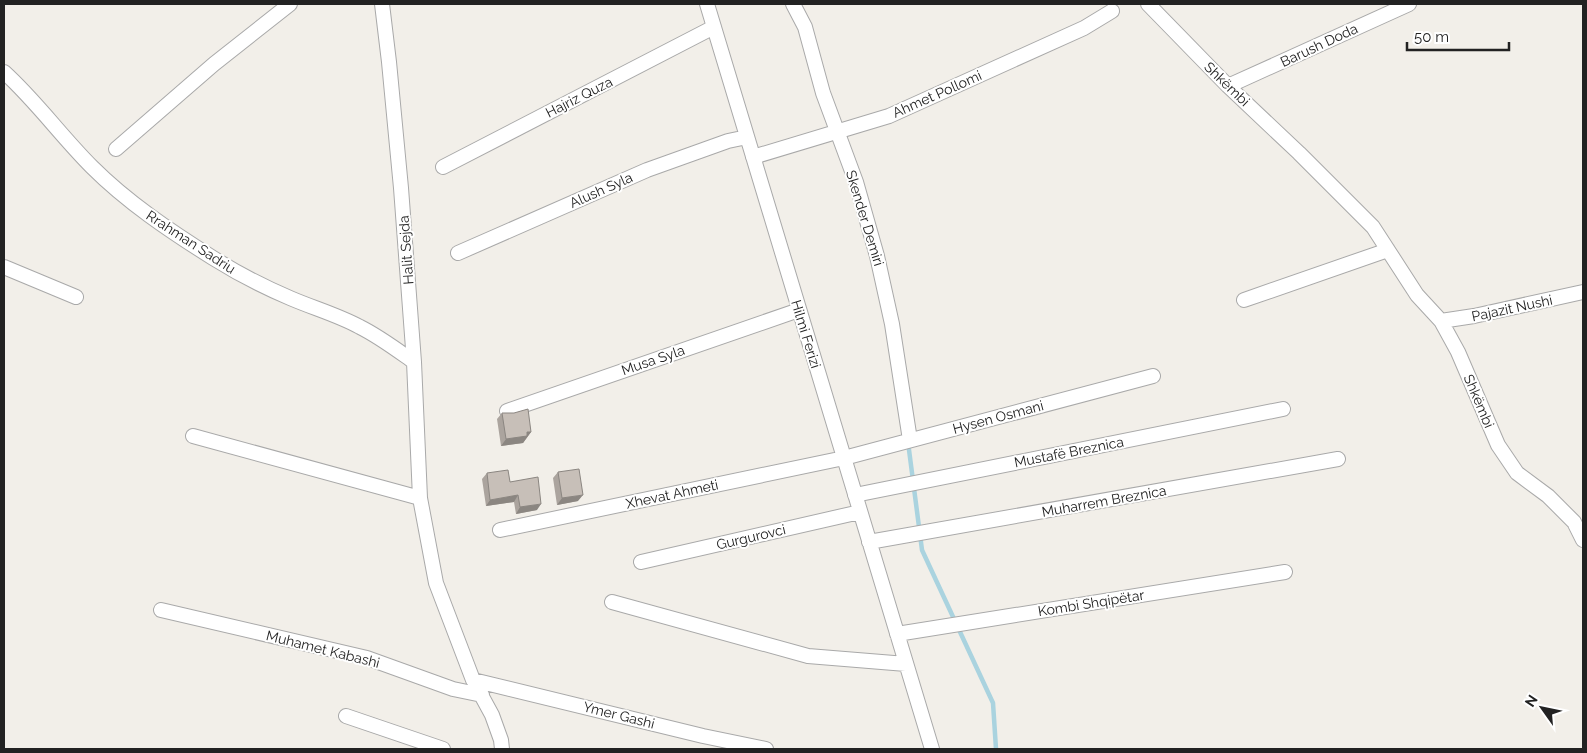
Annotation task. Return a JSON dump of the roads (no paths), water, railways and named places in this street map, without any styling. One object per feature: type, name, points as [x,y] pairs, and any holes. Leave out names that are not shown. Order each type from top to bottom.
[{"type":"street","points":[[116,149],[214,64],[290,4]]},
{"type":"street","name":"Halit Sejda","points":[[382,4],[400,179],[414,362],[420,498],[436,583],[473,680]]},
{"type":"street","name":"Hilmi Ferizi","points":[[707,4],[932,749]]},
{"type":"street","name":"Skender Demiri","points":[[793,4],[805,27],[832,134],[856,182],[877,256],[892,324],[905,442]]},
{"type":"street","name":"Shkëmbi","points":[[1148,4],[1228,86],[1299,153],[1373,228],[1417,295],[1441,320],[1458,352],[1498,445],[1517,473],[1548,496],[1574,522],[1583,540]]},
{"type":"street","name":"Barush Doda","points":[[1228,86],[1409,4]]},
{"type":"street","name":"Ahmet Pollomi","points":[[753,157],[889,116],[1084,28],[1112,11]]},
{"type":"street","name":"Hajriz Quza","points":[[443,167],[714,27]]},
{"type":"street","name":"Rrahman Sadriu","points":[[4,72],[29,96],[91,166],[144,212],[244,276],[290,298],[359,326],[382,339],[414,362]]},
{"type":"street","name":"Alush Syla","points":[[458,253],[647,170],[728,141],[747,137]]},
{"type":"street","points":[[1244,300],[1388,250]]},
{"type":"street","points":[[4,267],[76,297]]},
{"type":"street","name":"Pajazit Nushi","points":[[1441,320],[1474,316],[1583,292]]},
{"type":"street","name":"Musa Syla","points":[[507,411],[799,310]]},
{"type":"street","name":"Hysen Osmani","points":[[844,458],[1153,376]]},
{"type":"street","name":"Mustafë Breznica","points":[[855,495],[1283,409]]},
{"type":"street","points":[[193,436],[420,498]]},
{"type":"street","name":"Xhevat Ahmeti","points":[[500,530],[844,458]]},
{"type":"street","name":"Muharrem Breznica","points":[[869,542],[1338,459]]},
{"type":"street","name":"Gurgurovci","points":[[642,562],[860,512]]},
{"type":"street","name":"Kombi Shqipëtar","points":[[897,634],[1285,572]]},
{"type":"street","points":[[612,602],[808,656],[906,664]]},
{"type":"street","name":"Muhamet Kabashi","points":[[161,610],[367,658],[453,689],[482,695]]},
{"type":"street","points":[[473,680],[492,715],[501,740],[502,749]]},
{"type":"street","name":"Ymer Gashi","points":[[473,680],[703,736],[766,749]]},
{"type":"street","points":[[346,716],[443,749]]},
{"type":"waterway","points":[[908,442],[922,550],[993,703],[996,749]]}]
